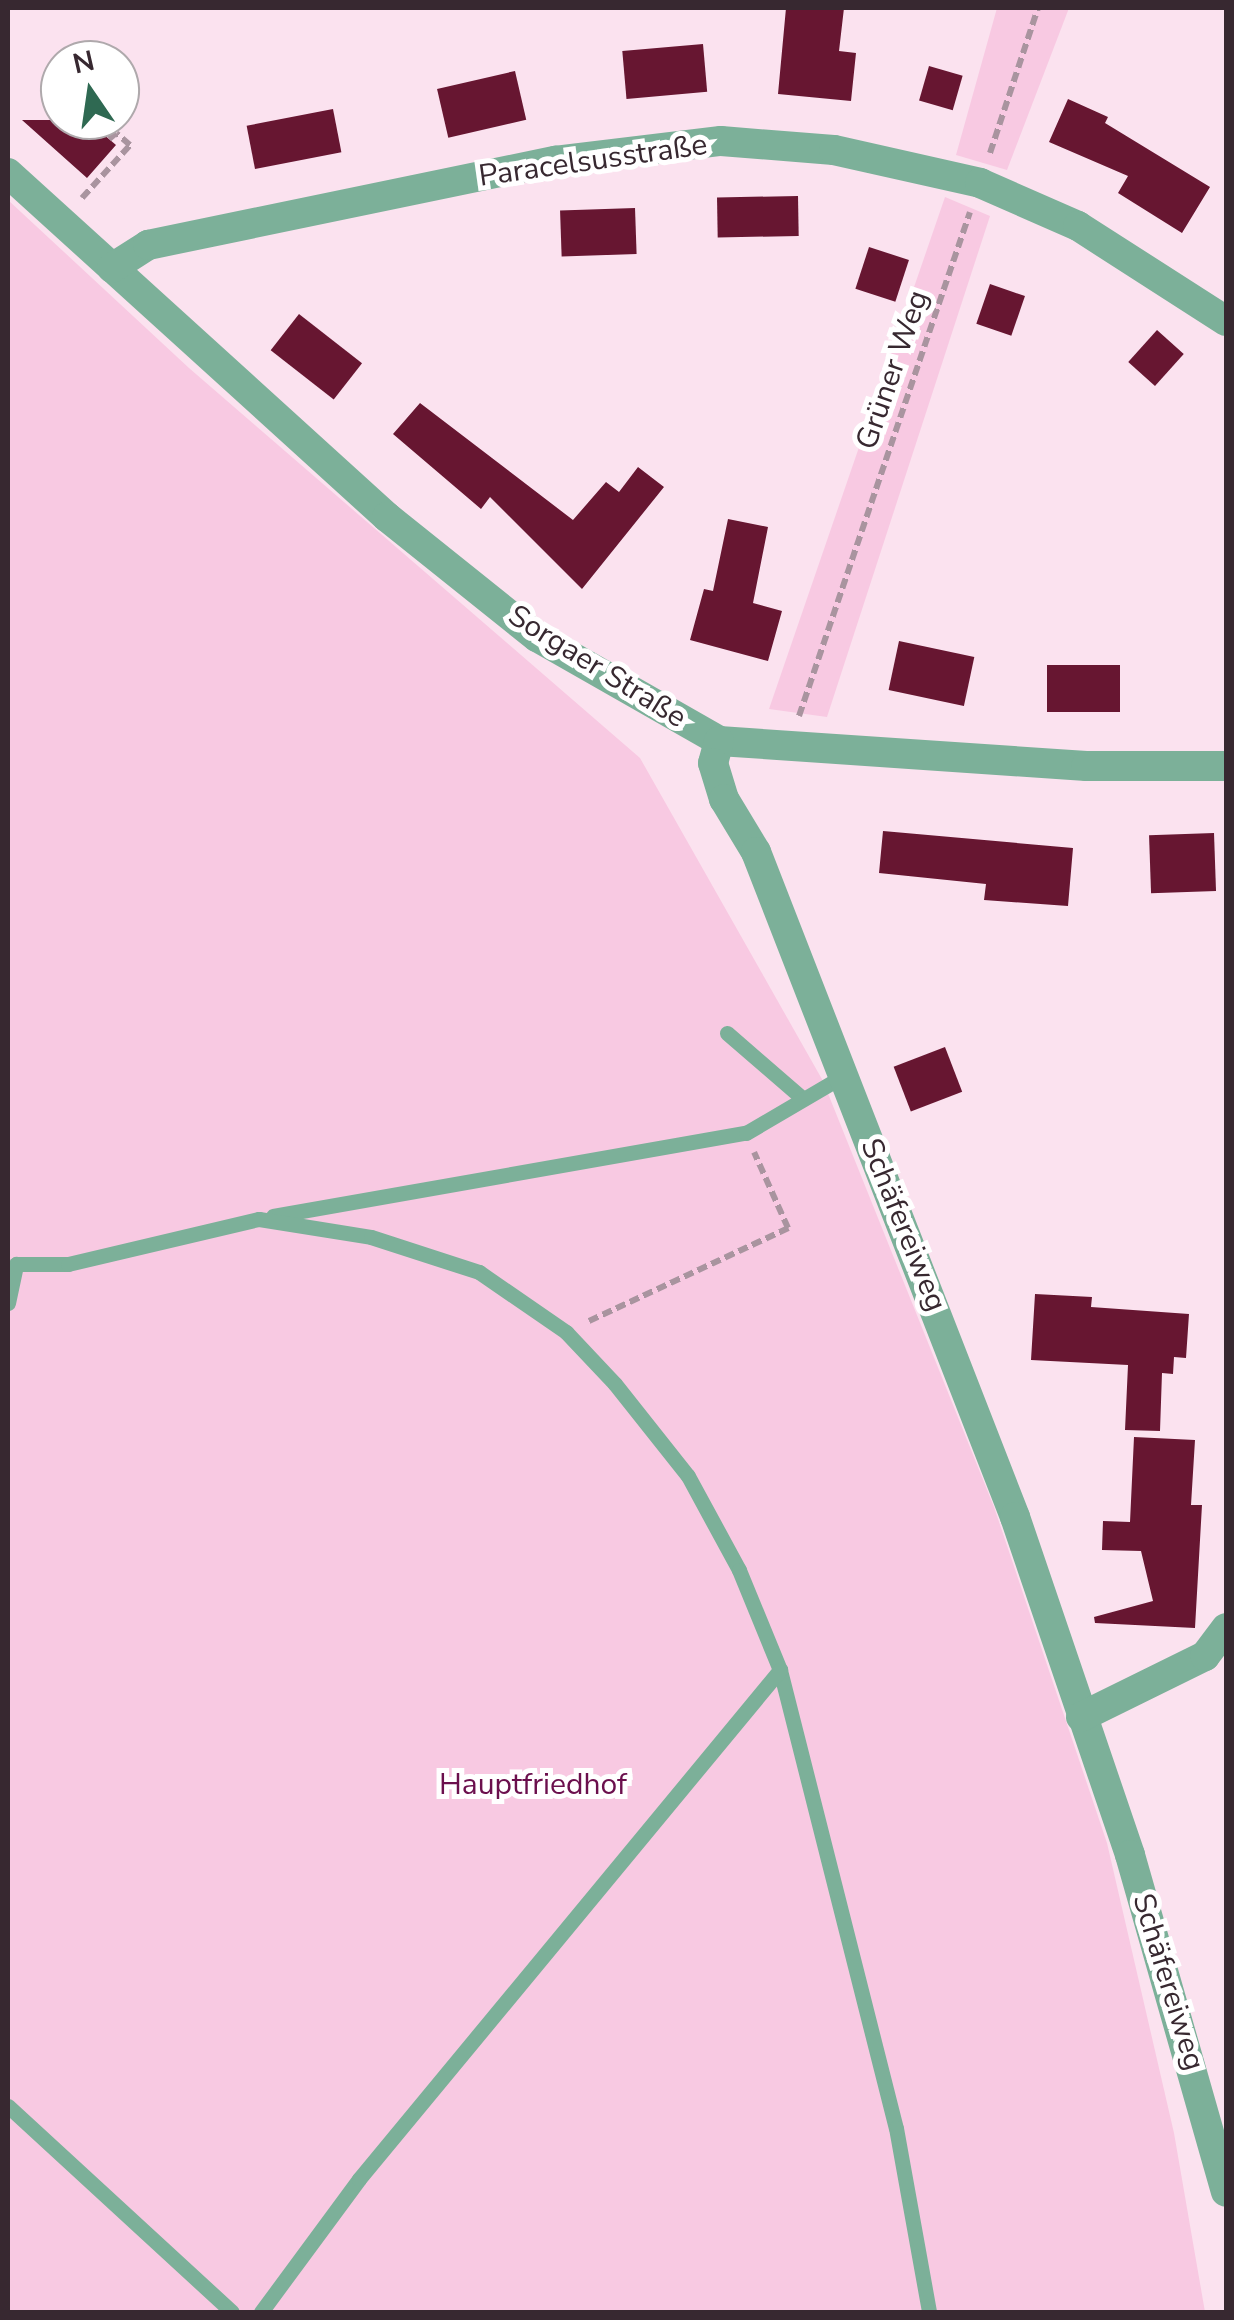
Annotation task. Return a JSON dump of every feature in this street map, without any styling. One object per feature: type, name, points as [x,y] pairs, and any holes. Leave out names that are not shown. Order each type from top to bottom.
[{"type":"street","name":"Paracelsusstraße","points":[[112,268],[148,245],[629,149],[721,142],[834,150],[980,183],[1095,236],[1226,321]]},
{"type":"street","name":"Sorgaer Straße","points":[[8,173],[388,517],[536,637],[719,741],[1086,766],[1226,766]]},
{"type":"street","name":"Schäfereiweg","points":[[719,741],[713,763],[724,800],[756,852],[1015,1517],[1185,2030],[1226,2192]]},
{"type":"street","points":[[1082,1717],[1205,1656],[1226,1628]]},
{"type":"lane","points":[[727,1033],[800,1096]]},
{"type":"lane","points":[[8,1303],[12,1264],[68,1264],[259,1218],[746,1133],[800,1096],[843,1076]]},
{"type":"lane","points":[[259,1218],[371,1236],[479,1272],[566,1332],[688,1476],[739,1570],[780,1670],[896,2128],[929,2312]]},
{"type":"lane","points":[[261,2312],[359,2179],[780,1670]]},
{"type":"lane","points":[[8,2106],[232,2312]]},
{"type":"path","name":"Grüner Weg","points":[[789,746],[1038,8]]},
{"type":"path","points":[[61,222],[130,145],[124,140]]},
{"type":"path","points":[[589,1320],[788,1228],[746,1133]]},
{"type":"green space","points":[[997,8],[1069,8],[1007,170],[956,155]]},
{"type":"green space","points":[[945,197],[990,216],[827,717],[769,709]]},
{"type":"green space","name":"Hauptfriedhof","points":[[8,200],[189,368],[640,758],[823,1081],[994,1507],[1107,1843],[1174,2133],[1205,2312],[8,2312]]},
{"type":"building","points":[[786,8],[844,8],[839,51],[856,53],[851,101],[778,94]]},
{"type":"building","points":[[703,44],[707,92],[626,99],[622,51]]},
{"type":"building","points":[[929,66],[963,76],[953,110],[919,101]]},
{"type":"building","points":[[515,71],[526,120],[448,138],[437,89]]},
{"type":"building","points":[[1068,99],[1108,117],[1105,123],[1210,187],[1182,233],[1118,193],[1128,176],[1049,142]]},
{"type":"building","points":[[333,109],[341,152],[255,169],[247,126]]},
{"type":"building","points":[[22,120],[40,120],[40,136]]},
{"type":"building","points":[[44,140],[110,140],[116,145],[87,178]]},
{"type":"building","points":[[798,196],[799,236],[718,237],[717,197]]},
{"type":"building","points":[[635,208],[637,254],[562,257],[560,211]]},
{"type":"building","points":[[869,247],[909,260],[895,302],[855,289]]},
{"type":"building","points":[[990,284],[1025,296],[1011,336],[976,324]]},
{"type":"building","points":[[299,314],[362,363],[334,400],[271,350]]},
{"type":"building","points":[[1157,330],[1184,354],[1155,386],[1128,362]]},
{"type":"building","points":[[420,403],[573,520],[606,482],[619,492],[638,467],[664,487],[582,589],[490,497],[481,509],[393,434]]},
{"type":"building","points":[[728,519],[768,527],[753,603],[782,611],[768,661],[690,640],[704,589],[713,591]]},
{"type":"building","points":[[899,641],[974,657],[964,706],[889,690]]},
{"type":"building","points":[[1047,665],[1120,665],[1120,712],[1047,712]]},
{"type":"building","points":[[883,831],[1073,848],[1068,906],[984,900],[986,884],[879,873]]},
{"type":"building","points":[[1214,833],[1216,891],[1151,893],[1149,835]]},
{"type":"building","points":[[945,1047],[962,1092],[911,1112],[894,1067]]},
{"type":"building","points":[[1035,1294],[1092,1297],[1091,1307],[1189,1314],[1186,1358],[1174,1357],[1173,1374],[1162,1373],[1160,1431],[1125,1430],[1128,1365],[1031,1360]]},
{"type":"building","points":[[1134,1437],[1195,1440],[1191,1505],[1202,1505],[1195,1628],[1095,1623],[1094,1617],[1153,1601],[1141,1551],[1102,1550],[1103,1521],[1130,1522]]}]
